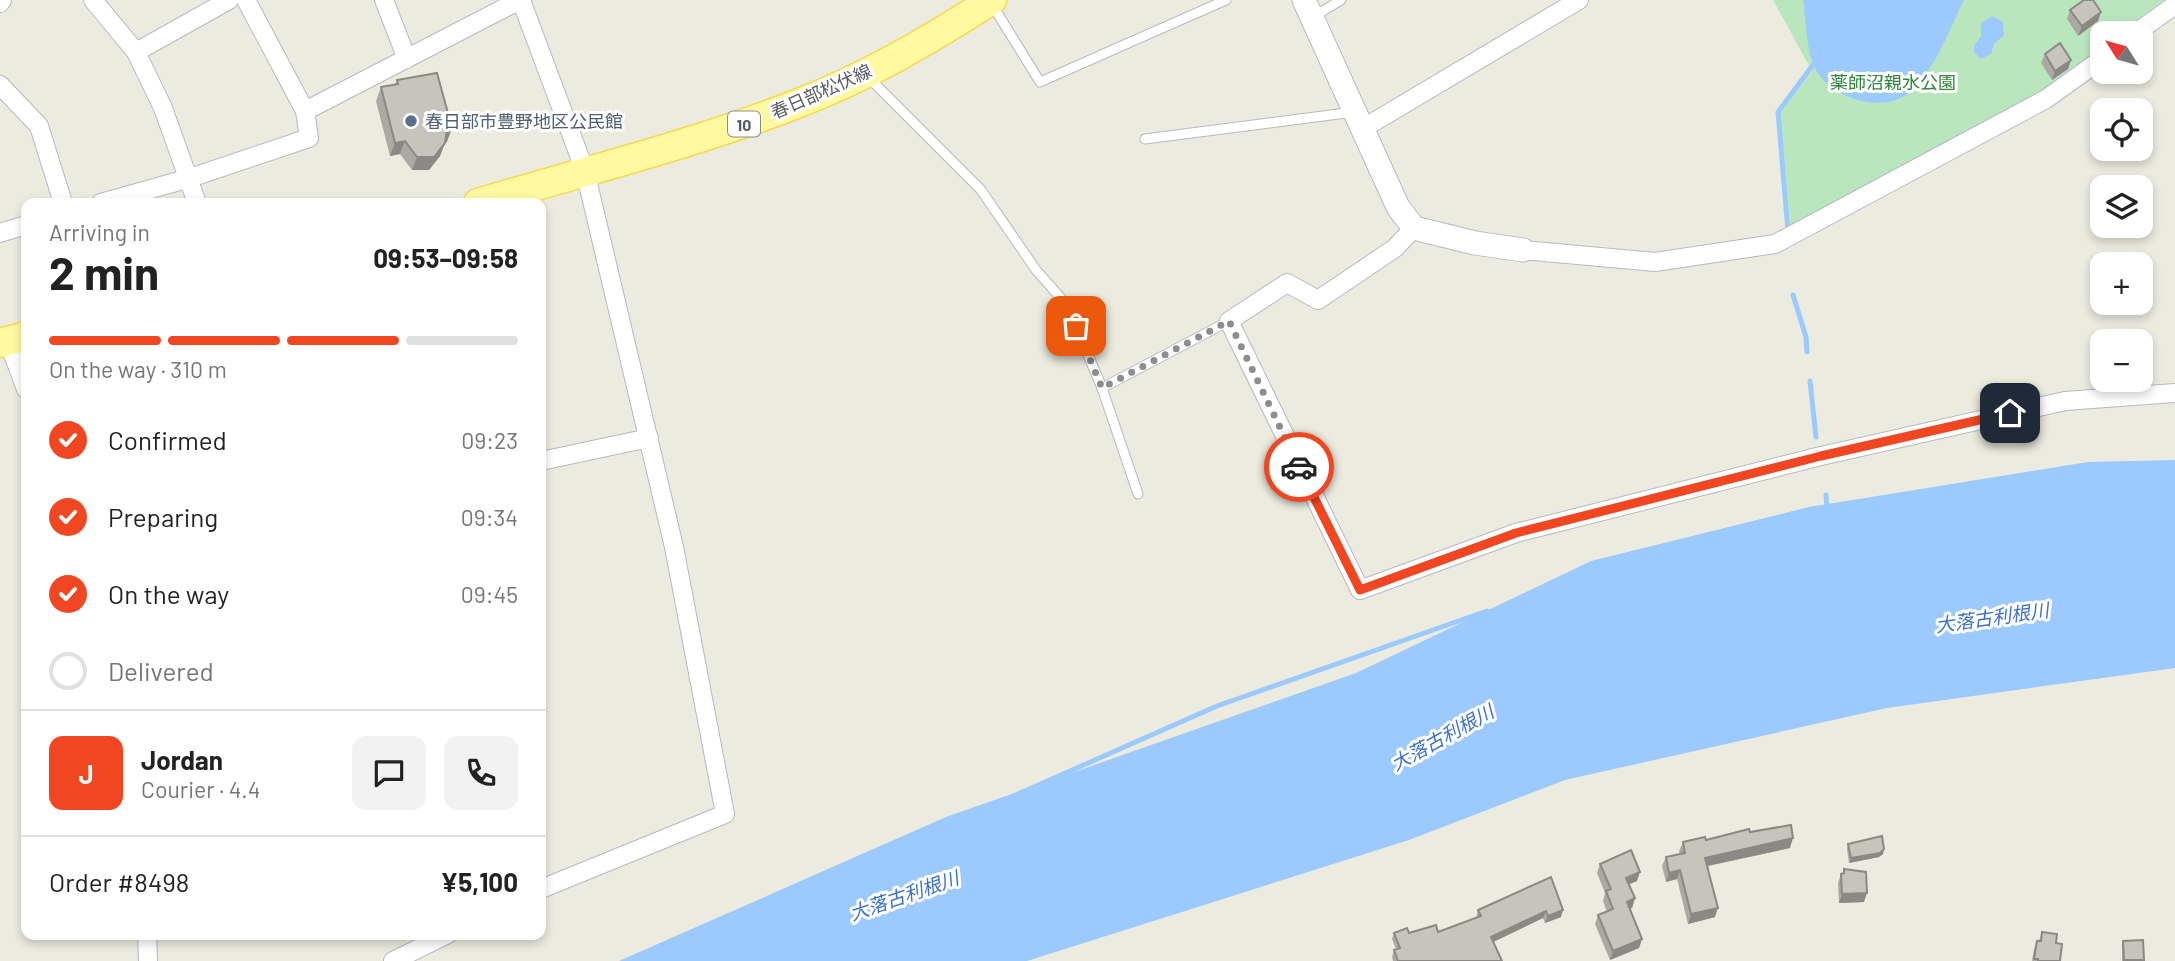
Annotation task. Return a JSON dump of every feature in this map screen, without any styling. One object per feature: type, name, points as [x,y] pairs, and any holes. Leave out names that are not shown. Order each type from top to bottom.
[{"type":"main road","name":"春日部松伏線","points":[[495,198],[703,138],[800,103],[864,74],[991,1]]},
{"type":"street","points":[[93,0],[136,52],[163,107],[196,198]]},
{"type":"street","points":[[136,52],[229,0]]},
{"type":"street","points":[[119,198],[190,178],[309,138],[305,111],[246,0]]},
{"type":"street","points":[[384,0],[407,59]]},
{"type":"street","points":[[305,111],[521,0],[585,172],[674,547],[725,814],[546,887]]},
{"type":"street","points":[[1358,121],[1578,0]]},
{"type":"street","points":[[2153,21],[2175,5]]},
{"type":"street","points":[[1308,9],[1398,207],[1413,228],[1475,243],[1523,250],[1656,262],[1777,243],[2046,99],[2090,68]]},
{"type":"street","points":[[0,85],[39,126],[61,198]]},
{"type":"street","points":[[0,233],[21,227]]},
{"type":"street","points":[[1413,228],[1395,248],[1318,300],[1287,283],[1229,321],[1360,590],[1516,533],[1821,456],[2065,401],[2175,393]]},
{"type":"street","points":[[11,340],[21,373]]},
{"type":"street","points":[[546,460],[649,438]]},
{"type":"street","points":[[147,940],[148,961]]},
{"type":"street","points":[[393,961],[436,940]]},
{"type":"lane","points":[[991,1],[1040,82],[1226,0]]},
{"type":"lane","points":[[1308,9],[1340,0]]},
{"type":"lane","points":[[864,74],[981,190],[1036,270],[1067,305],[1102,388],[1138,494]]},
{"type":"lane","points":[[1145,139],[1358,121]]},
{"type":"lane","points":[[1102,388],[1229,321]]},
{"type":"green space","name":"薬師沼親水公園","points":[[1773,0],[2164,0],[2136,21],[2090,21],[2090,56],[2044,92],[1791,233],[1780,113],[1812,71]]},
{"type":"water","points":[[1803,0],[1964,0],[1936,58],[1922,80],[1902,97],[1873,103],[1844,95],[1820,76],[1809,49]]},
{"type":"water","points":[[1992,16],[2003,22],[2004,35],[1994,44],[1991,54],[1981,59],[1974,52],[1974,46],[1981,36],[1981,23]]},
{"type":"water","name":"大落古利根川","points":[[2175,460],[2175,668],[1887,708],[1565,780],[1409,840],[1027,961],[619,961],[946,817],[1356,673],[1591,561],[1809,507],[2088,462]]},
{"type":"building","points":[[2084,0],[2093,0],[2101,12],[2082,26],[2070,10]]},
{"type":"building","points":[[2060,43],[2071,60],[2055,71],[2045,54]]},
{"type":"building","name":"春日部市豊野地区公民館","points":[[437,73],[452,128],[447,129],[445,143],[434,157],[417,157],[405,141],[395,143],[381,87],[398,84],[397,80]]},
{"type":"building","points":[[1791,825],[1793,838],[1705,858],[1718,908],[1691,914],[1680,870],[1669,873],[1666,857],[1685,853],[1683,842],[1705,837],[1706,840],[1749,829],[1750,832]]},
{"type":"building","points":[[1882,836],[1884,849],[1880,853],[1851,858],[1848,844]]},
{"type":"building","points":[[1631,850],[1640,872],[1626,878],[1635,898],[1627,902],[1642,939],[1613,951],[1598,915],[1613,909],[1606,891],[1611,889],[1600,864]]},
{"type":"building","points":[[1844,869],[1866,872],[1867,893],[1842,894],[1841,874]]},
{"type":"building","points":[[1551,877],[1563,910],[1548,916],[1546,911],[1491,937],[1502,961],[1398,961],[1394,950],[1400,948],[1394,933],[1407,928],[1409,933],[1436,925],[1438,932],[1481,916],[1478,910]]},
{"type":"building","points":[[2042,932],[2057,934],[2056,943],[2062,944],[2060,961],[2034,959],[2037,941],[2041,941]]},
{"type":"building","points":[[2143,940],[2144,960],[2124,960],[2123,941]]},
{"type":"waterway","points":[[1788,231],[1778,112],[1813,65]]},
{"type":"waterway","points":[[1793,295],[1806,337],[1807,352]]},
{"type":"waterway","points":[[1810,381],[1816,437]]},
{"type":"waterway","points":[[1826,495],[1827,510]]},
{"type":"waterway","points":[[1018,794],[1217,706],[1487,611]]},
{"type":"way so far","points":[[1076,326],[1102,388],[1229,321],[1299,467]]},
{"type":"place","name":"春日部市豊野地区公民館","points":[[411,121]]},
{"type":"route","points":[[1299,467],[1360,590],[1516,533],[1821,456],[2010,413]]}]
